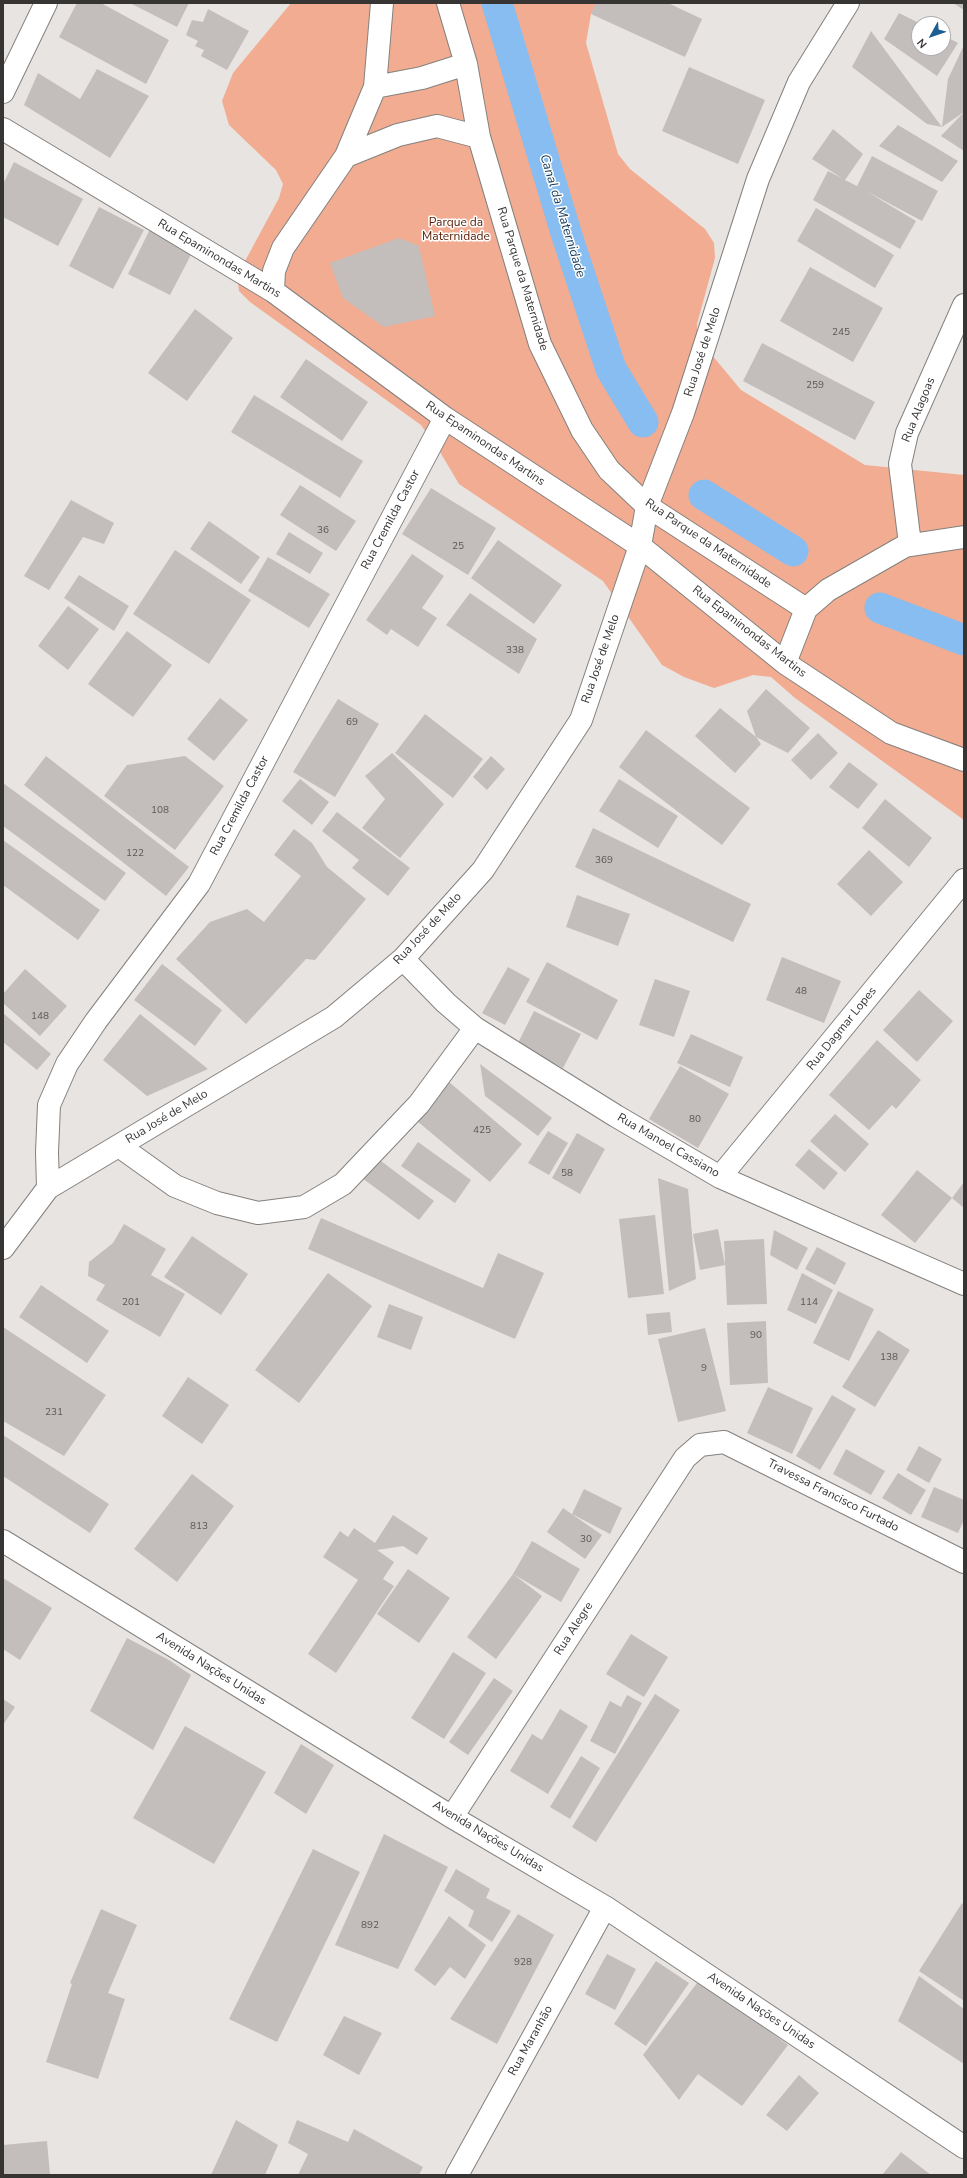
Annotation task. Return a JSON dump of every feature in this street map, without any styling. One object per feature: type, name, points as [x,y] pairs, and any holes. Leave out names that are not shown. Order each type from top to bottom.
[{"type":"street","points":[[3,92],[46,3]]},
{"type":"street","points":[[273,291],[274,271],[283,248],[346,156],[375,87],[382,3]]},
{"type":"street","name":"Rua Parque da Maternidade","points":[[448,3],[466,64],[479,137],[540,344],[582,430],[609,470],[648,506],[806,609]]},
{"type":"street","name":"Rua José de Melo","points":[[3,1248],[12,1228],[48,1188],[334,1017],[403,958],[483,870],[581,720],[640,546],[648,506],[683,413],[758,179],[799,82],[848,3]]},
{"type":"street","points":[[375,87],[422,78],[466,64]]},
{"type":"street","points":[[346,156],[398,135],[437,126],[479,137]]},
{"type":"street","name":"Rua Epaminondas Martins","points":[[3,129],[273,291],[445,418],[640,546],[785,663],[891,733],[964,760]]},
{"type":"street","name":"Rua Alagoas","points":[[910,544],[900,464],[907,433],[964,305]]},
{"type":"street","name":"Rua Cremilda Castor","points":[[48,1188],[47,1152],[49,1105],[68,1064],[96,1021],[199,884],[445,418]]},
{"type":"street","points":[[785,663],[806,609],[828,590],[910,544],[964,537]]},
{"type":"street","name":"Rua Dagmar Lopes","points":[[720,1177],[964,880]]},
{"type":"street","name":"Rua Manoel Cassiano","points":[[403,958],[446,1003],[475,1028],[616,1116],[720,1177],[964,1284]]},
{"type":"street","name":"Rua José de Melo","points":[[119,1146],[175,1186],[217,1203],[258,1213],[304,1208],[343,1184],[419,1104],[475,1028]]},
{"type":"street","name":"Travessa Francisco Furtado","points":[[700,1445],[724,1442],[964,1562]]},
{"type":"street","name":"Rua Alegre","points":[[452,1816],[685,1458],[700,1445]]},
{"type":"street","name":"Avenida Nações Unidas","points":[[3,1541],[452,1816],[605,1907],[964,2147]]},
{"type":"street","name":"Rua Maranhão","points":[[457,2175],[605,1907]]},
{"type":"green space","name":"Parque da Maternidade","points":[[291,3],[597,3],[591,14],[586,43],[618,154],[630,169],[705,229],[714,243],[715,258],[697,324],[697,337],[741,390],[865,465],[964,475],[964,820],[795,698],[771,677],[753,675],[714,688],[684,677],[662,665],[603,581],[459,484],[440,452],[421,425],[250,302],[239,291],[237,276],[279,198],[283,184],[276,170],[229,125],[222,101],[233,73]]},
{"type":"building","points":[[77,3],[101,3],[169,40],[146,84],[59,37]]},
{"type":"building","points":[[130,3],[189,3],[177,27]]},
{"type":"building","points":[[596,3],[668,3],[702,19],[685,57],[591,14]]},
{"type":"building","points":[[953,3],[964,3],[964,10]]},
{"type":"building","points":[[208,9],[249,31],[227,70],[201,56],[204,50],[195,46],[198,41],[186,35],[192,20],[203,22]]},
{"type":"building","points":[[899,13],[911,19],[911,56],[950,56],[937,76],[884,39]]},
{"type":"building","points":[[871,31],[942,127],[927,124],[852,67]]},
{"type":"building","points":[[951,39],[958,43],[951,54]]},
{"type":"building","points":[[964,45],[964,112],[942,127],[948,79]]},
{"type":"building","points":[[689,67],[765,100],[738,164],[662,131]]},
{"type":"building","points":[[97,69],[149,96],[110,158],[24,105],[38,73],[80,99]]},
{"type":"building","points":[[964,112],[964,151],[941,136]]},
{"type":"building","points":[[898,125],[958,161],[942,182],[879,146]]},
{"type":"building","points":[[833,129],[863,154],[845,180],[857,186],[872,156],[938,191],[922,221],[866,191],[916,221],[900,249],[813,200],[828,171],[842,178],[812,159]]},
{"type":"building","points":[[14,162],[83,199],[58,246],[3,217],[3,184]]},
{"type":"building","points":[[99,207],[144,230],[113,289],[69,266]]},
{"type":"building","points":[[816,208],[894,255],[875,288],[797,241]]},
{"type":"building","points":[[150,229],[193,251],[170,295],[128,274]]},
{"type":"building","points":[[399,238],[419,246],[435,316],[384,327],[343,298],[330,263]]},
{"type":"building","points":[[810,267],[883,308],[853,362],[780,321]]},
{"type":"building","points":[[195,309],[233,338],[187,401],[148,373]]},
{"type":"building","points":[[762,343],[875,402],[855,440],[743,381]]},
{"type":"building","points":[[306,359],[368,402],[342,441],[280,397]]},
{"type":"building","points":[[254,395],[363,461],[340,498],[231,432]]},
{"type":"building","points":[[300,485],[356,521],[336,551],[280,515]]},
{"type":"building","points":[[431,488],[496,528],[468,575],[402,534]]},
{"type":"building","points":[[71,500],[114,523],[104,544],[83,537],[49,590],[24,576]]},
{"type":"building","points":[[209,521],[260,557],[241,584],[190,549]]},
{"type":"building","points":[[289,532],[323,553],[310,574],[276,554]]},
{"type":"building","points":[[498,540],[562,585],[534,624],[471,578]]},
{"type":"building","points":[[175,550],[251,600],[209,664],[133,614]]},
{"type":"building","points":[[412,554],[444,576],[422,608],[437,618],[418,647],[391,629],[387,635],[366,620]]},
{"type":"building","points":[[268,557],[330,594],[309,628],[248,591]]},
{"type":"building","points":[[79,575],[129,606],[114,631],[64,598]]},
{"type":"building","points":[[470,593],[537,639],[519,674],[446,625]]},
{"type":"building","points":[[68,606],[99,629],[68,670],[38,646]]},
{"type":"building","points":[[127,631],[172,665],[133,717],[88,684]]},
{"type":"building","points":[[766,689],[810,728],[788,753],[756,737],[747,711]]},
{"type":"building","points":[[220,698],[248,720],[214,761],[187,739]]},
{"type":"building","points":[[338,699],[379,724],[335,797],[293,772]]},
{"type":"building","points":[[720,708],[756,737],[761,744],[735,773],[695,736]]},
{"type":"building","points":[[425,714],[483,759],[453,798],[395,753]]},
{"type":"building","points":[[646,730],[750,808],[722,845],[619,767]]},
{"type":"building","points":[[818,733],[838,753],[811,780],[791,760]]},
{"type":"building","points":[[392,753],[444,804],[400,858],[362,828],[385,799],[365,776]]},
{"type":"building","points":[[46,756],[189,867],[166,896],[24,785]]},
{"type":"building","points":[[185,756],[224,786],[175,850],[104,796],[127,765]]},
{"type":"building","points":[[491,756],[505,769],[487,790],[473,777]]},
{"type":"building","points":[[849,762],[878,784],[858,809],[829,787]]},
{"type":"building","points":[[300,779],[329,802],[312,825],[282,801]]},
{"type":"building","points":[[619,779],[678,816],[658,848],[599,811]]},
{"type":"building","points":[[3,783],[126,873],[105,901],[3,826]]},
{"type":"building","points":[[885,799],[932,838],[909,867],[862,828]]},
{"type":"building","points":[[337,812],[410,868],[388,896],[352,868],[359,860],[322,831]]},
{"type":"building","points":[[593,828],[751,904],[733,942],[575,867]]},
{"type":"building","points":[[294,829],[312,843],[327,867],[366,899],[315,960],[306,959],[246,1024],[176,959],[210,922],[247,909],[264,922],[301,876],[274,855]]},
{"type":"building","points":[[3,840],[100,910],[78,940],[3,885]]},
{"type":"building","points":[[869,850],[903,882],[871,916],[837,884]]},
{"type":"building","points":[[577,895],[630,914],[618,946],[566,927]]},
{"type":"building","points":[[782,957],[841,981],[824,1023],[766,1000]]},
{"type":"building","points":[[547,962],[618,1000],[597,1040],[526,1002]]},
{"type":"building","points":[[162,964],[222,1010],[195,1046],[134,1000]]},
{"type":"building","points":[[508,967],[530,979],[505,1025],[482,1013]]},
{"type":"building","points":[[25,969],[67,1006],[40,1036],[3,1003],[3,994]]},
{"type":"building","points":[[655,979],[690,991],[674,1037],[639,1025]]},
{"type":"building","points":[[919,990],[953,1021],[917,1062],[883,1030]]},
{"type":"building","points":[[534,1011],[581,1034],[563,1068],[517,1045]]},
{"type":"building","points":[[3,1013],[51,1054],[37,1070],[3,1042]]},
{"type":"building","points":[[140,1014],[208,1069],[147,1096],[103,1060]]},
{"type":"building","points":[[691,1034],[743,1057],[730,1087],[677,1063]]},
{"type":"building","points":[[877,1040],[921,1080],[896,1109],[892,1105],[869,1130],[829,1095]]},
{"type":"building","points":[[480,1064],[552,1118],[538,1136],[485,1096]]},
{"type":"building","points":[[680,1066],[729,1094],[698,1148],[649,1119]]},
{"type":"building","points":[[449,1082],[522,1144],[490,1182],[417,1121]]},
{"type":"building","points":[[835,1114],[869,1144],[845,1172],[810,1141]]},
{"type":"building","points":[[548,1131],[568,1143],[549,1175],[528,1163]]},
{"type":"building","points":[[577,1133],[605,1149],[580,1194],[552,1178]]},
{"type":"building","points":[[418,1142],[471,1180],[455,1203],[401,1166]]},
{"type":"building","points":[[809,1149],[838,1173],[824,1190],[795,1165]]},
{"type":"building","points":[[377,1158],[434,1201],[419,1220],[362,1178]]},
{"type":"building","points":[[917,1170],[952,1198],[915,1243],[881,1215]]},
{"type":"building","points":[[658,1178],[688,1189],[696,1279],[669,1291]]},
{"type":"building","points":[[964,1182],[964,1208],[952,1198]]},
{"type":"building","points":[[655,1215],[664,1294],[628,1298],[619,1219]]},
{"type":"building","points":[[321,1218],[483,1288],[498,1253],[544,1273],[515,1339],[308,1249]]},
{"type":"building","points":[[124,1224],[166,1249],[151,1275],[185,1294],[160,1337],[96,1300],[105,1285],[88,1276],[89,1262],[113,1243]]},
{"type":"building","points":[[718,1229],[725,1265],[700,1270],[693,1234]]},
{"type":"building","points":[[774,1230],[808,1248],[797,1270],[770,1255]]},
{"type":"building","points":[[192,1236],[248,1274],[221,1315],[164,1277]]},
{"type":"building","points":[[764,1239],[767,1304],[727,1305],[724,1241]]},
{"type":"building","points":[[817,1247],[846,1263],[835,1285],[805,1269]]},
{"type":"building","points":[[328,1273],[372,1306],[299,1403],[255,1370]]},
{"type":"building","points":[[802,1273],[833,1290],[816,1324],[787,1310]]},
{"type":"building","points":[[41,1285],[109,1331],[87,1363],[19,1317]]},
{"type":"building","points":[[838,1291],[874,1309],[849,1361],[813,1343]]},
{"type":"building","points":[[389,1304],[423,1317],[411,1350],[377,1337]]},
{"type":"building","points":[[670,1312],[672,1332],[648,1335],[646,1314]]},
{"type":"building","points":[[766,1321],[768,1383],[730,1385],[727,1323]]},
{"type":"building","points":[[3,1327],[106,1395],[64,1456],[3,1421]]},
{"type":"building","points":[[705,1328],[726,1411],[678,1422],[658,1339]]},
{"type":"building","points":[[878,1330],[910,1350],[875,1407],[842,1387]]},
{"type":"building","points":[[188,1377],[229,1405],[202,1444],[162,1416]]},
{"type":"building","points":[[768,1387],[813,1408],[792,1454],[747,1433]]},
{"type":"building","points":[[832,1395],[856,1409],[820,1470],[796,1456]]},
{"type":"building","points":[[3,1435],[109,1504],[90,1533],[3,1476]]},
{"type":"building","points":[[919,1446],[942,1459],[929,1483],[906,1470]]},
{"type":"building","points":[[846,1449],[885,1471],[871,1495],[833,1474]]},
{"type":"building","points":[[898,1473],[926,1490],[911,1515],[882,1498]]},
{"type":"building","points":[[192,1474],[234,1506],[177,1582],[134,1549]]},
{"type":"building","points":[[934,1487],[964,1500],[964,1520],[958,1533],[921,1517]]},
{"type":"building","points":[[584,1489],[622,1508],[610,1534],[572,1514]]},
{"type":"building","points":[[563,1508],[602,1535],[585,1559],[547,1532]]},
{"type":"building","points":[[393,1515],[428,1538],[417,1555],[403,1546],[377,1550],[394,1562],[383,1579],[394,1586],[336,1673],[308,1654],[358,1580],[323,1557],[340,1531],[348,1537],[354,1528],[375,1543]]},
{"type":"building","points":[[532,1541],[580,1569],[561,1602],[513,1574]]},
{"type":"building","points":[[408,1569],[450,1598],[419,1643],[377,1614]]},
{"type":"building","points":[[513,1574],[542,1596],[496,1659],[467,1637]]},
{"type":"building","points":[[3,1578],[52,1608],[20,1660],[3,1649]]},
{"type":"building","points":[[631,1634],[668,1657],[644,1697],[606,1674]]},
{"type":"building","points":[[127,1638],[169,1660],[191,1675],[153,1750],[90,1711]]},
{"type":"building","points":[[453,1652],[486,1673],[444,1739],[411,1718]]},
{"type":"building","points":[[494,1678],[513,1691],[468,1755],[449,1742]]},
{"type":"building","points":[[655,1694],[680,1710],[596,1842],[572,1827]]},
{"type":"building","points":[[627,1695],[642,1703],[615,1754],[590,1741],[610,1701],[621,1707]]},
{"type":"building","points":[[3,1699],[15,1707],[3,1725]]},
{"type":"building","points":[[560,1709],[588,1726],[548,1794],[510,1771],[532,1734],[542,1740]]},
{"type":"building","points":[[185,1726],[266,1772],[214,1864],[133,1818]]},
{"type":"building","points":[[301,1744],[334,1765],[306,1814],[274,1793]]},
{"type":"building","points":[[581,1756],[600,1768],[570,1819],[550,1807]]},
{"type":"building","points":[[384,1834],[448,1867],[398,1969],[335,1945]]},
{"type":"building","points":[[313,1849],[360,1872],[277,2042],[229,2019]]},
{"type":"building","points":[[456,1869],[490,1889],[486,1898],[511,1911],[492,1942],[468,1926],[474,1911],[444,1891]]},
{"type":"building","points":[[962,1903],[964,1905],[964,2001],[919,1971]]},
{"type":"building","points":[[101,1909],[137,1925],[108,1993],[125,1999],[98,2079],[46,2062],[72,1984],[70,1983]]},
{"type":"building","points":[[518,1914],[554,1935],[497,2044],[450,2019]]},
{"type":"building","points":[[449,1916],[486,1945],[465,1979],[450,1967],[435,1986],[414,1970]]},
{"type":"building","points":[[607,1954],[636,1969],[615,2010],[585,1994]]},
{"type":"building","points":[[656,1961],[689,1983],[646,2046],[614,2024]]},
{"type":"building","points":[[919,1976],[964,2009],[964,2064],[898,2021]]},
{"type":"building","points":[[700,1979],[788,2045],[742,2106],[698,2074],[679,2100],[643,2055]]},
{"type":"building","points":[[344,2016],[382,2033],[359,2075],[323,2055]]},
{"type":"building","points":[[799,2075],[819,2093],[787,2131],[766,2115]]},
{"type":"building","points":[[236,2120],[278,2145],[265,2175],[211,2175]]},
{"type":"building","points":[[297,2120],[348,2142],[354,2129],[423,2167],[419,2175],[298,2175],[308,2154],[288,2143]]},
{"type":"building","points":[[47,2141],[50,2175],[3,2175],[3,2145]]},
{"type":"building","points":[[901,2152],[931,2175],[882,2175]]},
{"type":"waterway","name":"Canal da Maternidade","points":[[497,3],[567,236],[611,369],[643,422]]},
{"type":"waterway","name":"Canal da Maternidade","points":[[704,495],[793,551]]},
{"type":"waterway","name":"Canal da Maternidade","points":[[880,608],[964,640]]}]
